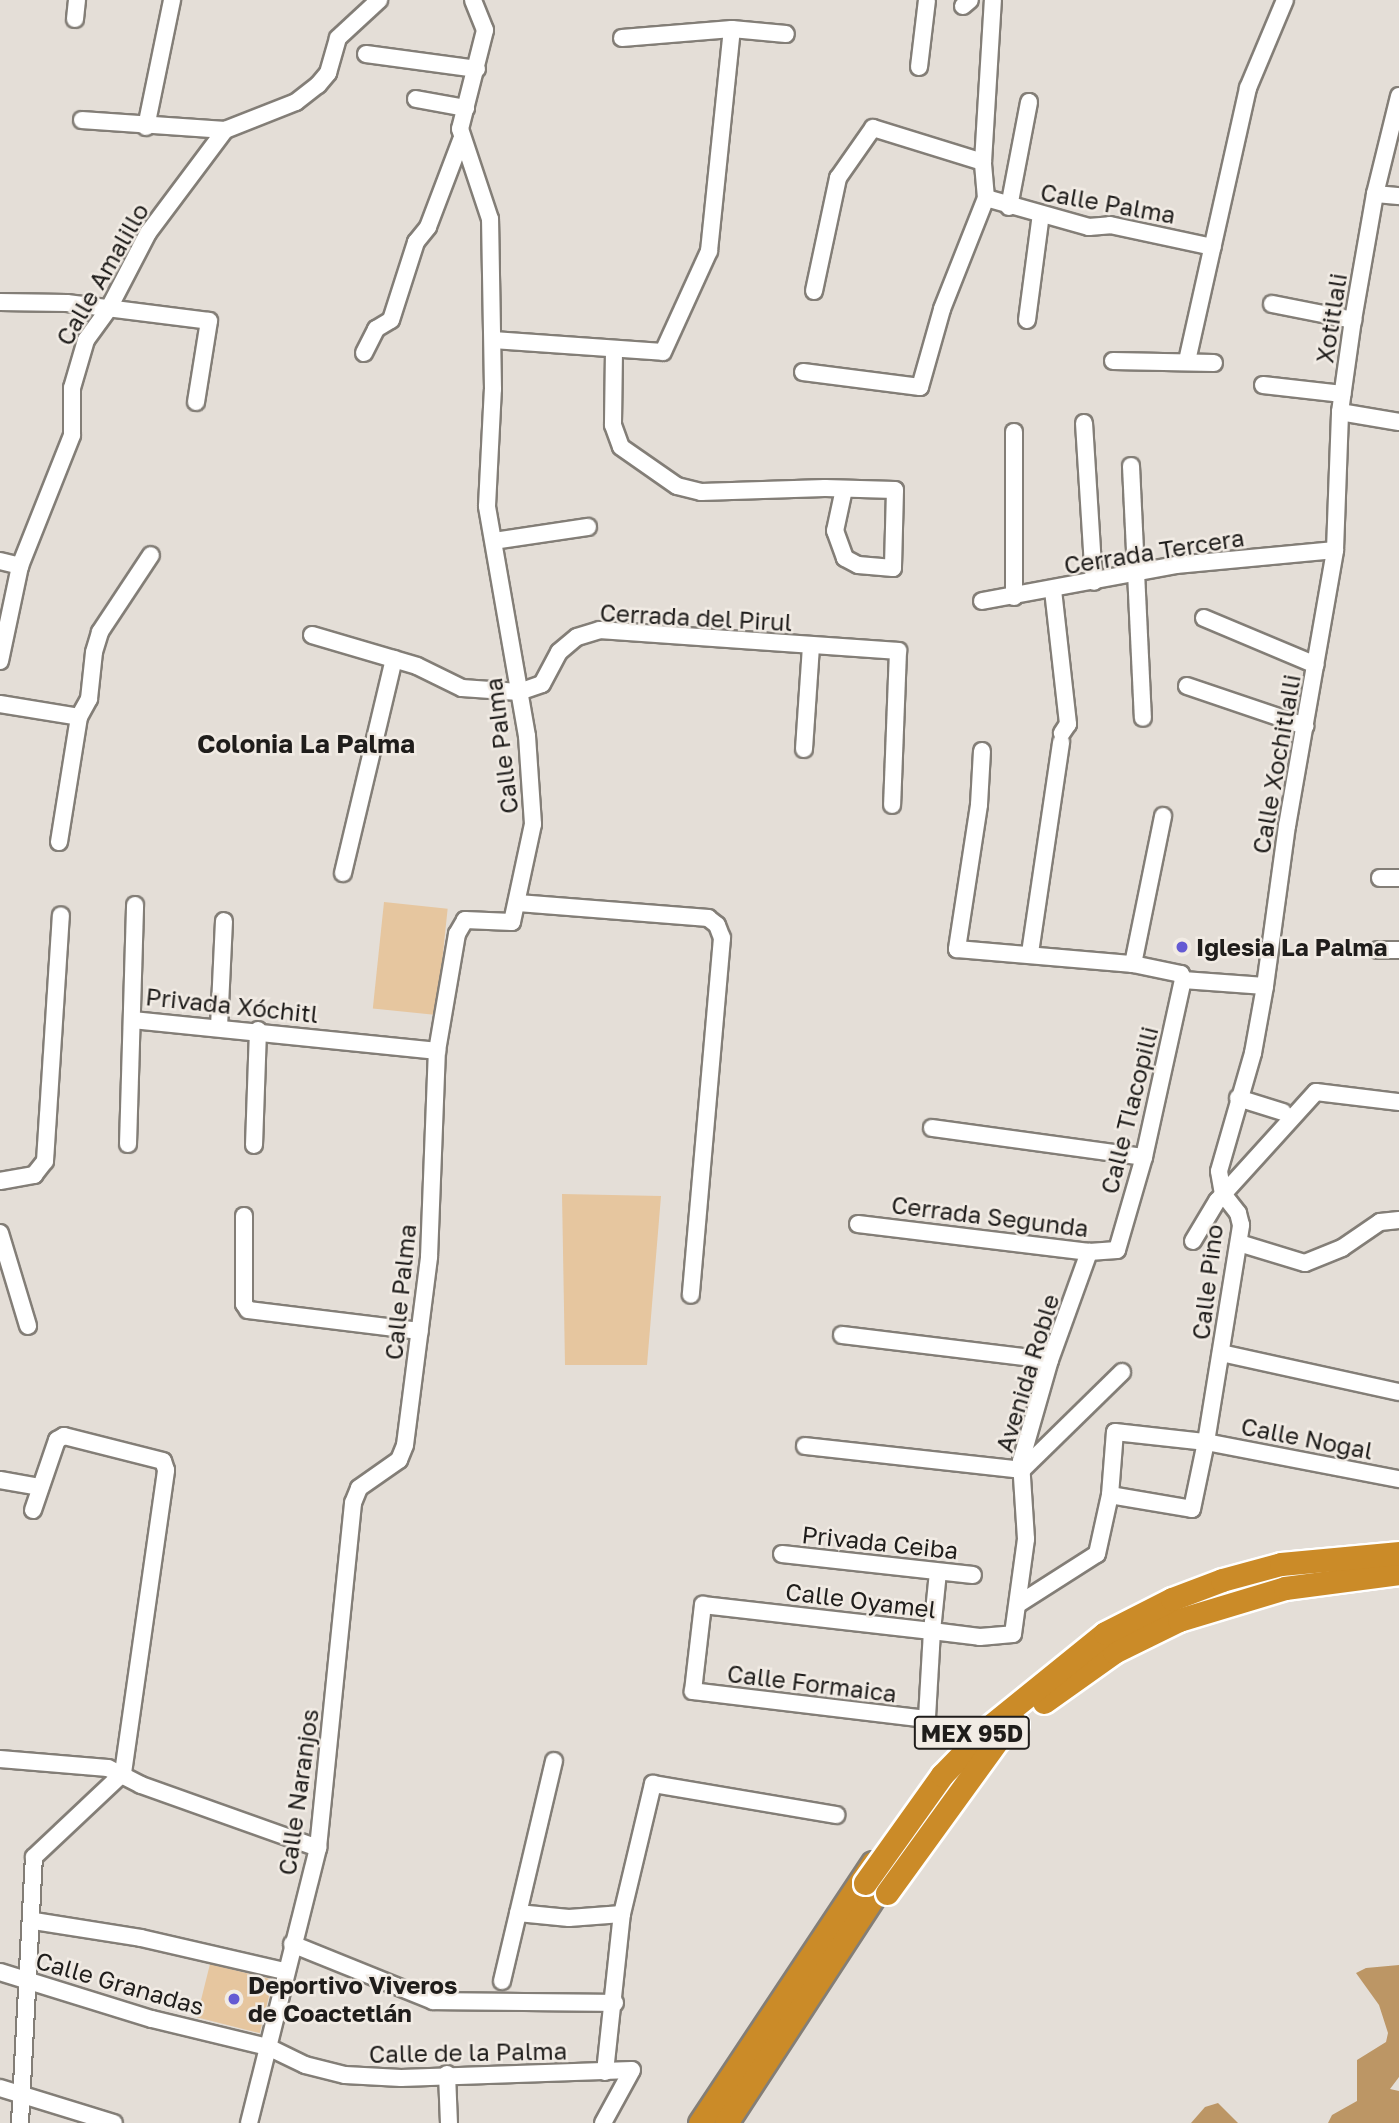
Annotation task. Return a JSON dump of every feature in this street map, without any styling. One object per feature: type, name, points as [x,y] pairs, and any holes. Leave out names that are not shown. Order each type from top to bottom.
[{"type":"highway","name":"MEX 95D","points":[[701,2123],[930,1779],[1007,1700],[1086,1643],[1184,1595],[1269,1567],[1399,1551]]},
{"type":"highway","points":[[707,2123],[897,1833],[942,1775],[989,1727],[1105,1633],[1172,1599],[1281,1564],[1399,1551]]},
{"type":"highway","name":"MEX 95D","points":[[726,2123],[934,1804],[1000,1731],[1056,1688],[1184,1616],[1311,1577],[1399,1568]]},
{"type":"highway","points":[[735,2123],[929,1829],[997,1741],[1056,1692],[1114,1652],[1179,1620],[1285,1588],[1399,1573]]},
{"type":"street","points":[[75,19],[77,0]]},
{"type":"street","points":[[146,127],[172,0]]},
{"type":"street","points":[[82,120],[146,127],[225,130],[296,102],[318,85],[328,73],[338,38],[379,0]]},
{"type":"street","name":"Calle Palma","points":[[353,1503],[359,1488],[399,1460],[405,1445],[429,1258],[437,1051],[459,926],[465,920],[512,922],[533,824],[519,692],[487,506],[493,340],[490,219],[461,140],[485,30],[473,0]]},
{"type":"street","points":[[919,67],[926,0]]},
{"type":"street","points":[[803,372],[920,387],[942,309],[986,198],[984,162],[993,0]]},
{"type":"street","points":[[1187,361],[1248,88],[1285,0]]},
{"type":"street","points":[[622,38],[732,29],[786,34]]},
{"type":"street","points":[[493,340],[614,351],[663,352],[709,250],[732,29]]},
{"type":"street","points":[[366,54],[477,69]]},
{"type":"street","name":"Xotitlali","points":[[1335,550],[1342,394],[1375,194],[1399,96]]},
{"type":"street","points":[[416,99],[466,108]]},
{"type":"street","points":[[1009,208],[1029,102]]},
{"type":"street","points":[[814,290],[838,178],[873,128],[984,162]]},
{"type":"street","name":"Calle Amalillo","points":[[0,661],[20,566],[72,435],[76,363],[86,340],[109,308],[148,233],[225,130]]},
{"type":"street","points":[[364,353],[376,329],[391,320],[416,242],[428,227],[461,140]]},
{"type":"street","points":[[1375,194],[1399,196]]},
{"type":"street","name":"Calle Palma","points":[[986,198],[1009,208],[1089,227],[1110,225],[1153,232],[1213,247]]},
{"type":"street","points":[[1027,320],[1041,215]]},
{"type":"street","points":[[0,302],[109,308],[209,321],[196,402]]},
{"type":"street","points":[[1272,304],[1353,320]]},
{"type":"street","points":[[614,351],[614,438],[677,486],[701,492],[844,489],[895,490],[893,568],[858,565],[845,558],[835,531],[844,489]]},
{"type":"street","points":[[1113,361],[1214,363]]},
{"type":"street","points":[[1263,385],[1342,394]]},
{"type":"street","points":[[1340,412],[1399,422]]},
{"type":"street","points":[[1084,424],[1094,582]]},
{"type":"street","points":[[1014,432],[1014,597]]},
{"type":"street","points":[[1131,466],[1143,719]]},
{"type":"street","points":[[494,541],[588,527]]},
{"type":"street","name":"Cerrada Tercera","points":[[982,601],[1053,590],[1175,565],[1335,550]]},
{"type":"street","name":"Calle Xochitlalli","points":[[1265,986],[1335,550]]},
{"type":"street","points":[[59,842],[79,717],[89,699],[100,632],[151,555]]},
{"type":"street","points":[[0,561],[20,566]]},
{"type":"street","points":[[1030,953],[1061,738],[1068,724],[1053,590]]},
{"type":"street","points":[[1204,618],[1317,664]]},
{"type":"street","name":"Cerrada del Pirul","points":[[519,692],[542,684],[559,652],[577,637],[600,630],[811,647],[898,651],[892,805]]},
{"type":"street","points":[[312,635],[394,659],[463,688],[519,692]]},
{"type":"street","points":[[804,750],[811,647]]},
{"type":"street","points":[[343,873],[394,659]]},
{"type":"street","points":[[1187,686],[1305,726]]},
{"type":"street","points":[[0,704],[79,717]]},
{"type":"street","points":[[982,751],[979,805],[957,949],[1030,953],[1133,964],[1181,974],[1184,980],[1265,986]]},
{"type":"street","points":[[1133,964],[1163,816]]},
{"type":"street","points":[[1380,878],[1399,878]]},
{"type":"street","points":[[518,903],[708,918],[717,925],[722,938],[691,1294]]},
{"type":"street","name":"Privada Xóchitl","points":[[135,905],[133,1020],[258,1030],[437,1051]]},
{"type":"street","points":[[0,1181],[34,1175],[45,1161],[61,916]]},
{"type":"street","points":[[219,1027],[224,921]]},
{"type":"street","points":[[1378,950],[1399,950]]},
{"type":"street","name":"Calle Tlacopilli","points":[[1117,1250],[1144,1157],[1184,980]]},
{"type":"street","name":"Calle Pino","points":[[1110,1495],[1192,1508],[1206,1443],[1239,1242],[1238,1213],[1223,1195],[1219,1171],[1253,1053],[1265,986]]},
{"type":"street","points":[[128,1144],[133,1020]]},
{"type":"street","points":[[254,1144],[258,1030]]},
{"type":"street","points":[[1192,1241],[1223,1195],[1316,1092],[1399,1102]]},
{"type":"street","points":[[1238,1098],[1283,1112]]},
{"type":"street","points":[[932,1128],[1144,1157]]},
{"type":"street","points":[[244,1216],[244,1304],[248,1310],[420,1331]]},
{"type":"street","points":[[1239,1242],[1306,1262],[1342,1248],[1380,1222],[1399,1220]]},
{"type":"street","name":"Cerrada Segunda","points":[[858,1224],[1089,1252],[1117,1250]]},
{"type":"street","points":[[0,1233],[29,1326]]},
{"type":"street","name":"Avenida Roble","points":[[1013,1634],[1020,1603],[1027,1513],[1022,1469],[1050,1360],[1089,1252]]},
{"type":"street","points":[[842,1335],[1050,1360]]},
{"type":"street","points":[[1221,1353],[1399,1392]]},
{"type":"street","points":[[805,1446],[1022,1469],[1122,1372]]},
{"type":"street","name":"Calle Nogal","points":[[1110,1495],[1115,1432],[1206,1443],[1399,1479]]},
{"type":"street","points":[[20,2123],[34,1921],[34,1857],[123,1773],[166,1470],[163,1461],[72,1434],[57,1440],[33,1510]]},
{"type":"street","points":[[0,1480],[40,1487]]},
{"type":"street","points":[[1020,1603],[1097,1554],[1110,1495]]},
{"type":"street","name":"Calle Naranjos","points":[[249,2123],[284,1971],[318,1848],[353,1503]]},
{"type":"street","name":"Privada Ceiba","points":[[782,1554],[973,1575]]},
{"type":"street","points":[[932,1631],[938,1572]]},
{"type":"street","name":"Calle Oyamel","points":[[693,1691],[703,1605],[980,1637],[1013,1634]]},
{"type":"street","name":"Calle Formaica","points":[[693,1691],[927,1720],[932,1631]]},
{"type":"street","points":[[0,1759],[123,1773],[141,1785],[318,1848]]},
{"type":"street","points":[[502,1981],[554,1761]]},
{"type":"street","points":[[605,2072],[615,2003],[622,1914],[653,1784],[836,1815]]},
{"type":"street","points":[[518,1913],[569,1918],[622,1914]]},
{"type":"street","name":"Calle Granadas","points":[[34,1921],[141,1938],[284,1971]]},
{"type":"street","points":[[292,1944],[433,2001],[615,2003]]},
{"type":"street","name":"Calle Granadas","points":[[0,1972],[152,2019],[268,2047]]},
{"type":"street","name":"Calle de la Palma","points":[[268,2047],[305,2065],[345,2075],[401,2078],[447,2074],[632,2070],[603,2123]]},
{"type":"street","points":[[447,2074],[449,2123]]},
{"type":"street","points":[[0,2088],[114,2123]]},
{"type":"shaded area","points":[[384,902],[448,909],[436,1015],[373,1008]]},
{"type":"shaded area","points":[[562,1194],[661,1196],[647,1365],[565,1365]]},
{"type":"shaded area","name":"Deportivo Viveros de Coactetlán","points":[[210,1964],[273,1980],[260,2033],[197,2017]]},
{"type":"shaded area","points":[[1399,1965],[1399,2077],[1390,2089],[1399,2091],[1399,2123],[1328,2123],[1332,2115],[1357,2101],[1357,2060],[1386,2042],[1388,2033],[1379,2005],[1356,1973],[1366,1968]]},
{"type":"shaded area","points":[[1218,2103],[1238,2123],[1191,2123],[1205,2107]]},
{"type":"place","name":"Iglesia La Palma","points":[[1182,947]]},
{"type":"place","name":"Deportivo Viveros de Coactetlán","points":[[234,1999]]},
{"type":"district","name":"Colonia La Palma","points":[[306,744]]}]
